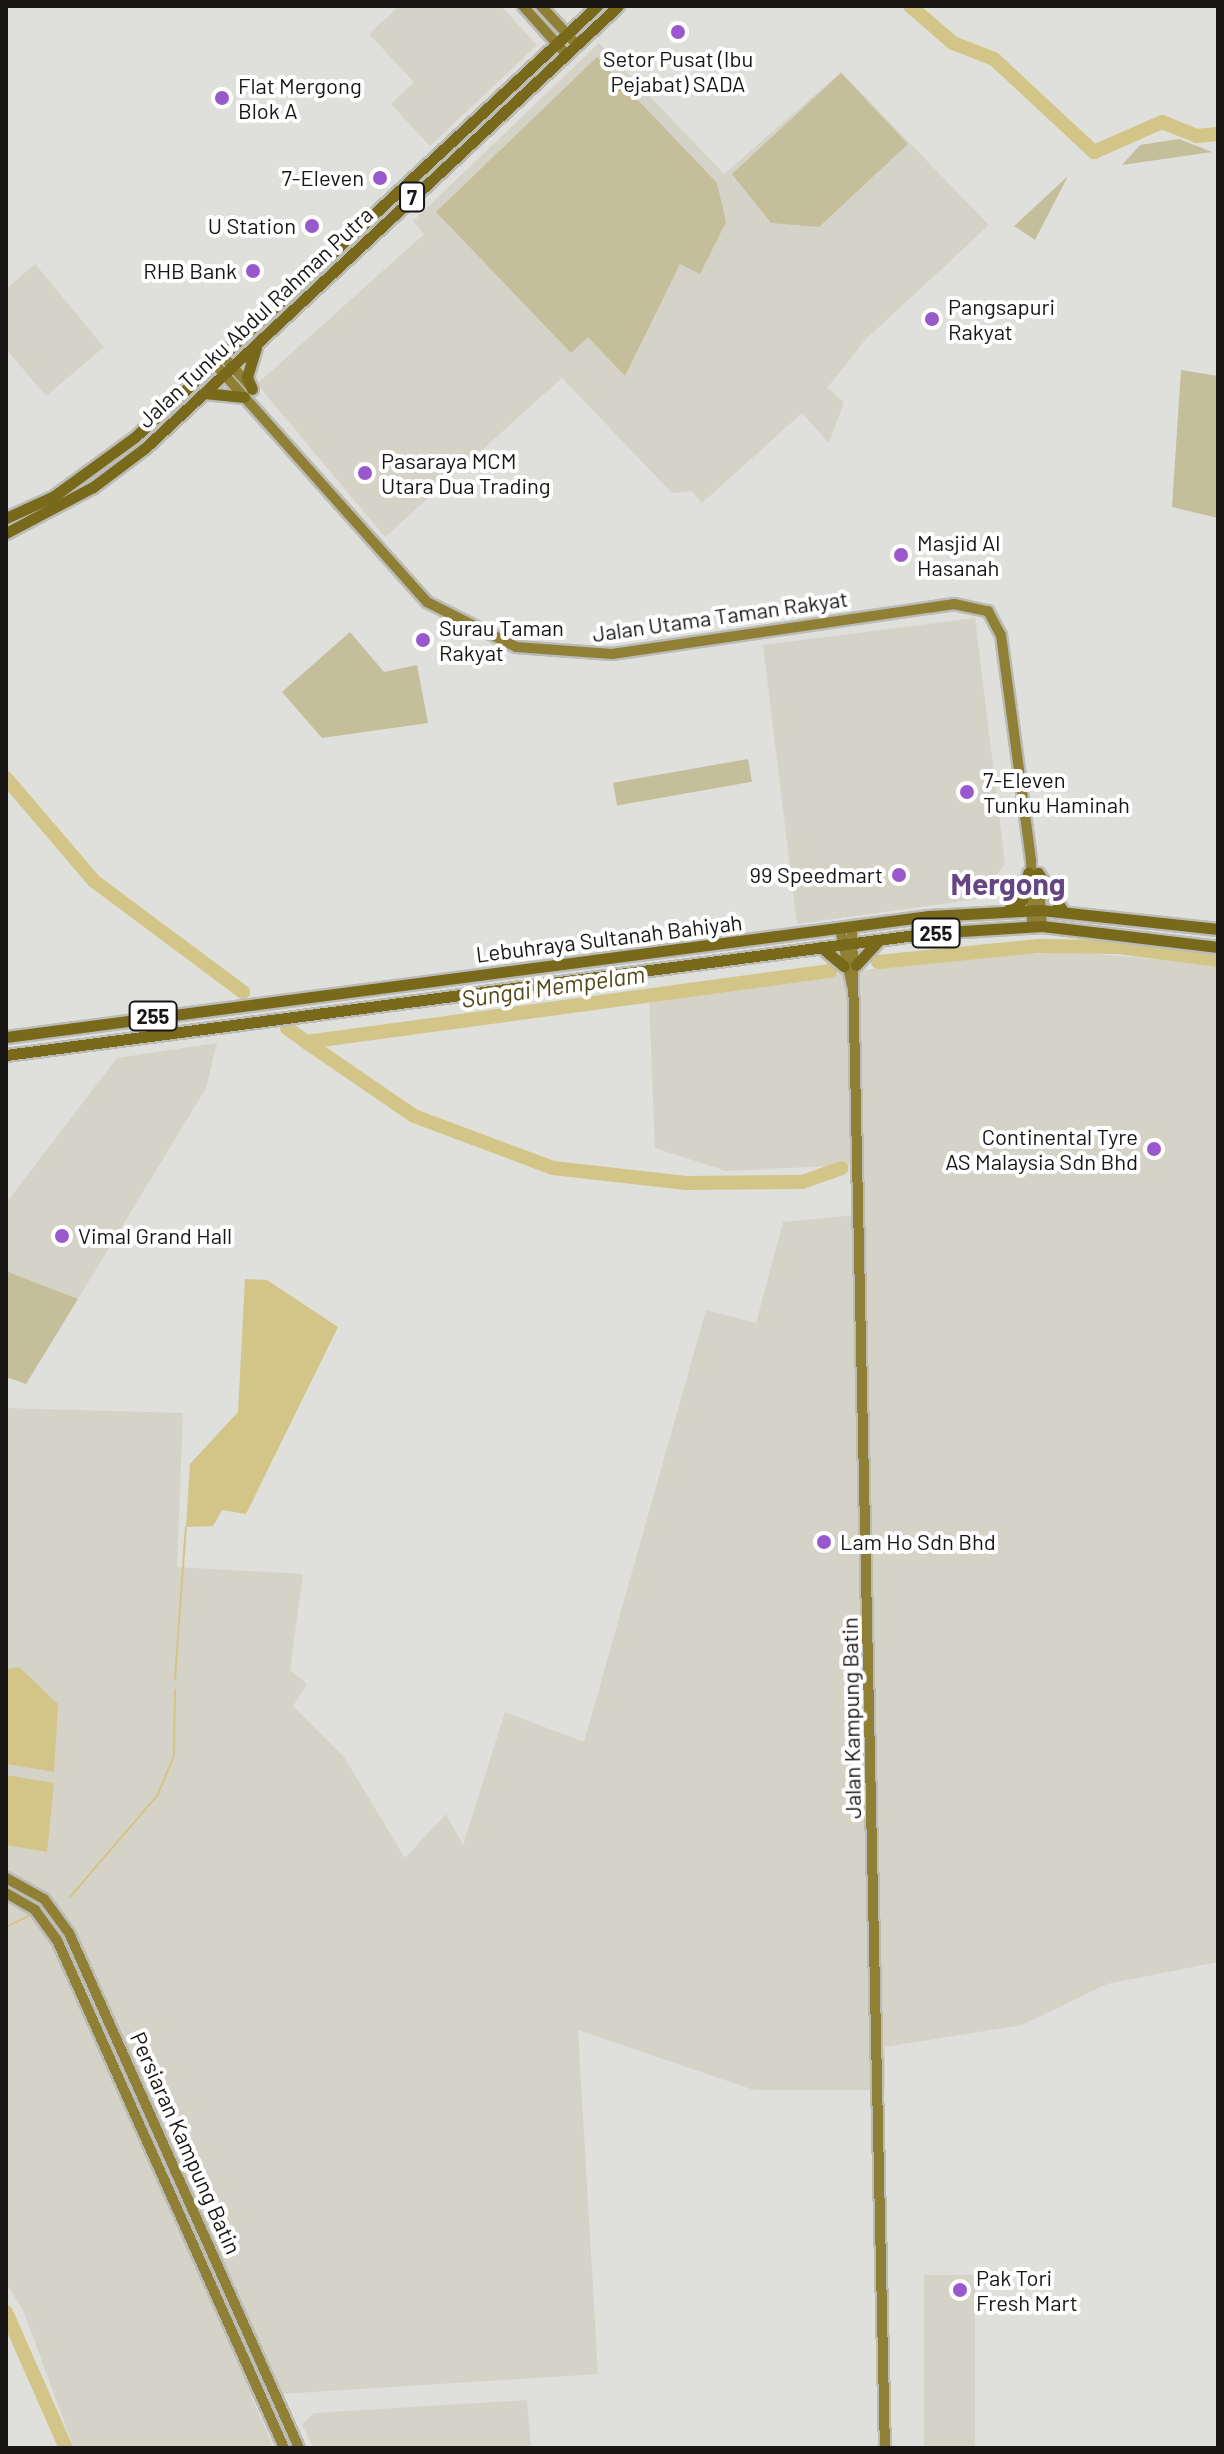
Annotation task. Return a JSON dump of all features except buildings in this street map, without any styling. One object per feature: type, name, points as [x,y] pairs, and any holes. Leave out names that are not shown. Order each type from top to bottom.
[{"type":"main road","name":"Jalan Tunku Abdul Rahman Putra","points":[[6,518],[85,476],[218,359],[597,6]]},
{"type":"main road","name":"Jalan Tunku Abdul Rahman Putra","points":[[6,533],[93,487],[204,394],[618,6]]},
{"type":"main road","points":[[204,394],[248,393],[248,369],[259,340]]},
{"type":"main road","points":[[218,359],[228,370]]},
{"type":"main road","points":[[1007,910],[1022,900],[1033,869]]},
{"type":"main road","points":[[1033,869],[1063,911]]},
{"type":"main road","name":"Lebuhraya Sultanah Bahiyah","points":[[6,1037],[482,973],[1007,910],[1063,911],[1218,929]]},
{"type":"main road","name":"Lebuhraya Sultanah Bahiyah","points":[[6,1055],[882,939],[1037,926],[1218,947]]},
{"type":"main road","points":[[818,947],[850,965],[882,939]]},
{"type":"main road","points":[[482,973],[484,993]]},
{"type":"street","points":[[523,6],[567,55]]},
{"type":"street","points":[[541,6],[577,45]]},
{"type":"street","name":"Jalan Utama Taman Rakyat","points":[[228,370],[427,602],[516,647],[612,654],[954,604],[988,611],[1001,635],[1033,869],[1037,926]]},
{"type":"street","name":"Jalan Kampung Batin","points":[[846,928],[852,986],[885,2448]]},
{"type":"street","name":"Persiaran Kampung Batin","points":[[6,1878],[44,1899],[69,1933],[299,2448]]},
{"type":"street","name":"Persiaran Kampung Batin","points":[[6,1893],[35,1910],[57,1940],[284,2448]]},
{"type":"shaded area","points":[[399,6],[501,6],[537,45],[430,146],[391,104],[414,82],[369,34]]},
{"type":"shaded area","points":[[599,43],[724,174],[841,72],[989,225],[866,339],[827,388],[844,402],[829,443],[802,413],[702,503],[691,491],[672,493],[562,378],[385,537],[257,384],[424,234],[413,221]]},
{"type":"shaded area","points":[[597,57],[717,183],[726,222],[700,274],[680,264],[625,376],[588,337],[571,353],[436,212]]},
{"type":"shaded area","points":[[841,73],[908,144],[819,227],[771,223],[732,174]]},
{"type":"shaded area","points":[[1179,139],[1212,152],[1122,165],[1140,145]]},
{"type":"shaded area","points":[[1068,176],[1035,240],[1014,226]]},
{"type":"shaded area","points":[[35,264],[104,347],[46,396],[6,349],[6,289]]},
{"type":"shaded area","points":[[1181,370],[1218,376],[1218,518],[1172,507]]},
{"type":"shaded area","points":[[975,618],[1005,864],[978,899],[797,924],[763,645]]},
{"type":"shaded area","points":[[350,632],[384,672],[417,665],[428,723],[322,738],[282,692]]},
{"type":"shaded area","points":[[748,759],[752,782],[617,805],[613,783]]},
{"type":"shaded area","points":[[1074,952],[1218,965],[1218,1962],[1107,1984],[1022,2025],[885,2047],[885,2090],[754,2090],[578,2030],[598,2374],[251,2396],[274,2448],[74,2448],[23,2310],[6,2283],[6,1408],[183,1413],[177,1567],[303,1574],[290,1670],[307,1684],[293,1706],[344,1757],[405,1858],[446,1814],[463,1845],[505,1712],[584,1742],[706,1310],[756,1323],[783,1222],[854,1215],[852,1165],[726,1171],[655,1148],[649,999],[963,957]]},
{"type":"shaded area","points":[[217,1043],[206,1088],[78,1299],[6,1271],[6,1203],[117,1058]]},
{"type":"shaded area","points":[[6,1271],[78,1299],[26,1384],[6,1377]]},
{"type":"shaded area","points":[[245,1279],[267,1280],[338,1327],[246,1514],[222,1510],[213,1526],[186,1527],[190,1464],[238,1412]]},
{"type":"shaded area","points":[[19,1667],[58,1704],[54,1772],[6,1764],[6,1669]]},
{"type":"shaded area","points":[[6,1775],[54,1783],[47,1852],[6,1845]]},
{"type":"shaded area","points":[[924,2275],[975,2275],[975,2448],[924,2448]]},
{"type":"shaded area","points":[[527,2400],[531,2448],[313,2448],[302,2424],[314,2413]]},
{"type":"waterway","points":[[910,6],[953,43],[994,59],[1094,152],[1162,122],[1196,136],[1218,134]]},
{"type":"waterway","name":"Sungai Mempelam","points":[[6,778],[94,881],[243,992]]},
{"type":"waterway","name":"Sungai Mempelam","points":[[878,962],[1038,946],[1118,947],[1218,960]]},
{"type":"waterway","name":"Sungai Mempelam","points":[[287,1028],[306,1042],[830,971]]},
{"type":"waterway","points":[[306,1042],[414,1116],[553,1168],[686,1183],[802,1182],[842,1168]]},
{"type":"waterway","points":[[175,1679],[186,1527]]},
{"type":"waterway","points":[[70,1897],[157,1796],[174,1756],[175,1690]]},
{"type":"waterway","points":[[6,1927],[29,1916]]},
{"type":"waterway","points":[[6,2312],[66,2448]]},
{"type":"place","name":"Setor Pusat (Ibu Pejabat) SADA","points":[[678,32]]},
{"type":"place","name":"Flat Mergong Blok A","points":[[222,98]]},
{"type":"place","name":"7-Eleven","points":[[380,178]]},
{"type":"place","name":"U Station","points":[[312,226]]},
{"type":"place","name":"RHB Bank","points":[[253,271]]},
{"type":"place","name":"Pangsapuri Rakyat","points":[[932,319]]},
{"type":"place","name":"Pasaraya MCM Utara Dua Trading","points":[[365,473]]},
{"type":"place","name":"Masjid Al Hasanah","points":[[901,555]]},
{"type":"place","name":"Surau Taman Rakyat","points":[[423,640]]},
{"type":"place","name":"7-Eleven Tunku Haminah","points":[[967,792]]},
{"type":"place","name":"99 Speedmart","points":[[899,875]]},
{"type":"place","name":"Continental Tyre AS Malaysia Sdn Bhd","points":[[1154,1149]]},
{"type":"place","name":"Vimal Grand Hall","points":[[62,1236]]},
{"type":"place","name":"Lam Ho Sdn Bhd","points":[[824,1542]]},
{"type":"place","name":"Pak Tori Fresh Mart","points":[[960,2290]]},
{"type":"district","name":"Mergong","points":[[1008,883]]}]
